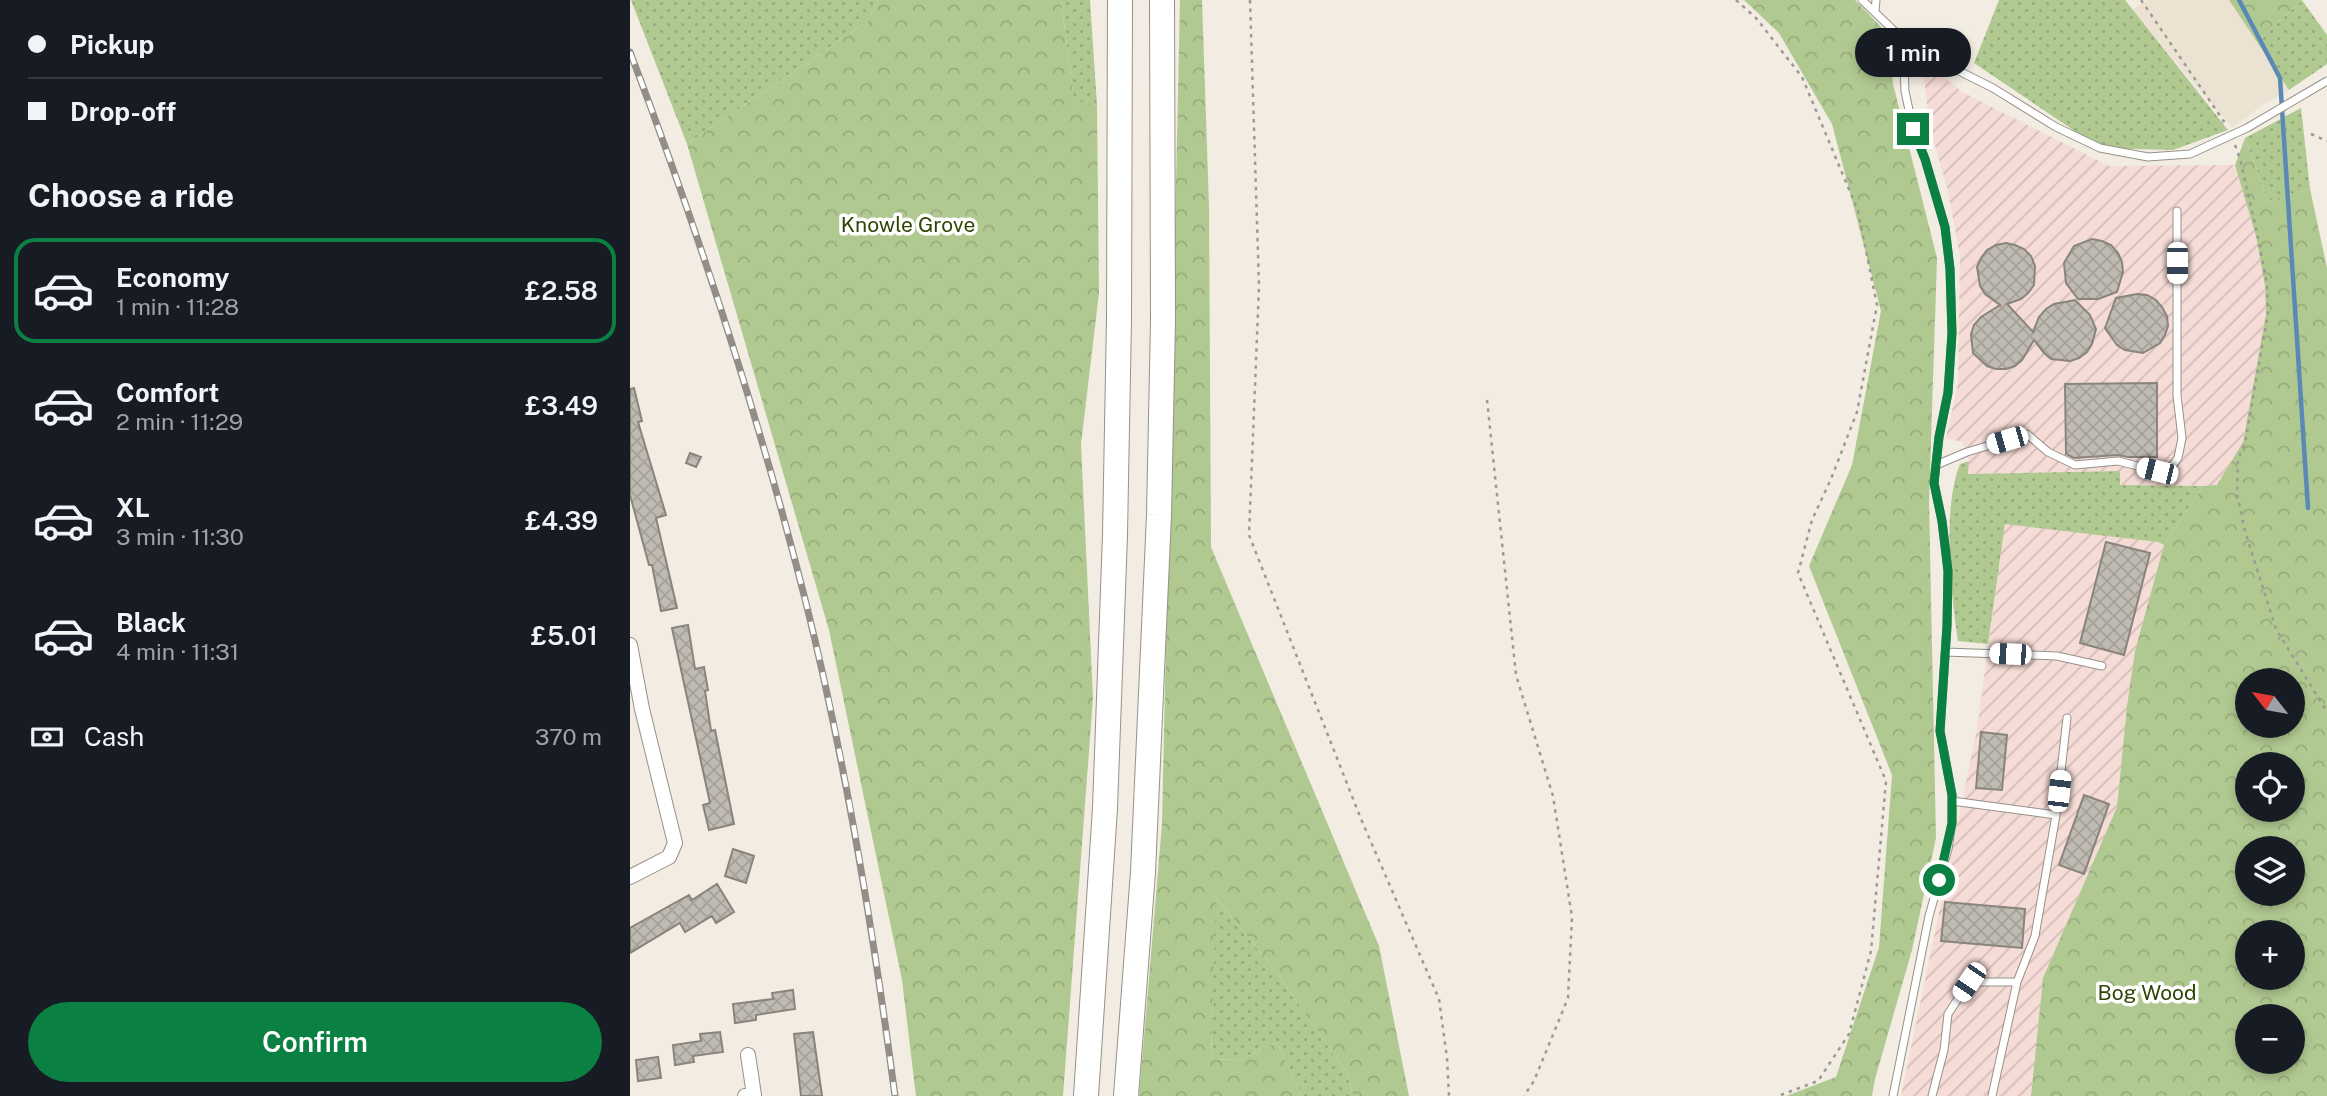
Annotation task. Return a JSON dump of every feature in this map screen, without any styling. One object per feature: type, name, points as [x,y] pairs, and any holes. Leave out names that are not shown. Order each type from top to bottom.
[{"type":"highway","points":[[1086,1096],[1105,808],[1115,536],[1120,0]]},
{"type":"highway","points":[[1126,1096],[1143,872],[1159,515],[1163,321],[1162,0]]},
{"type":"street","points":[[630,645],[636,711],[675,843],[669,857],[630,877]]},
{"type":"street","points":[[748,1055],[751,1096]]},
{"type":"lane","points":[[1862,0],[1911,47],[1993,88],[2056,127],[2100,148],[2148,157],[2190,154],[2247,128],[2327,80]]},
{"type":"lane","points":[[1875,12],[1876,0]]},
{"type":"lane","points":[[1893,1096],[1929,916],[1948,849],[1952,823],[1952,801],[1940,731],[1948,571],[1934,483],[1948,393],[1952,333],[1950,269],[1945,227],[1913,129],[1905,91],[1904,69],[1911,47]]},
{"type":"lane","points":[[1936,465],[1967,452],[2027,434],[2049,452],[2075,465],[2118,461],[2157,471],[2172,466],[2178,457],[2182,438],[2177,395],[2177,211]]},
{"type":"lane","points":[[1945,652],[2057,656],[2102,666]]},
{"type":"lane","points":[[1992,1096],[2017,982],[2035,936],[2056,815],[2067,718]]},
{"type":"lane","points":[[1952,801],[2056,815]]},
{"type":"lane","points":[[1932,1096],[1944,1050],[1948,1014],[1969,982],[2017,982]]},
{"type":"path","points":[[1250,0],[1259,286],[1249,535],[1361,819],[1438,999],[1447,1058],[1449,1096]]},
{"type":"path","points":[[1736,0],[1756,18],[1802,77],[1858,211],[1877,305],[1857,412],[1812,520],[1798,573],[1886,781],[1871,951],[1849,1034],[1818,1081],[1778,1096]]},
{"type":"path","points":[[2141,0],[2230,130],[2240,159],[2267,285],[2268,313],[2245,443],[2238,459],[2237,494],[2245,531],[2276,629],[2327,712]]},
{"type":"path","points":[[2311,134],[2327,141]]},
{"type":"path","points":[[1487,400],[1516,675],[1553,796],[1572,917],[1568,998],[1534,1081],[1524,1096]]},
{"type":"shaded area","points":[[2148,0],[2229,0],[2289,90],[2261,106],[2232,128],[2132,10]]},
{"type":"shaded area","points":[[1934,72],[1962,92],[2109,166],[2235,165],[2256,236],[2265,286],[2266,314],[2243,442],[2217,486],[2120,485],[2120,471],[1968,474],[1969,461],[1962,442],[1946,438],[1958,384],[1960,257],[1948,191],[1929,124],[1924,76]]},
{"type":"shaded area","points":[[2005,523],[2158,542],[2164,545],[2135,651],[2117,807],[2043,978],[2031,1096],[1901,1096],[1977,729]]},
{"type":"green space","points":[[631,0],[878,0],[867,22],[687,144]]},
{"type":"green space","name":"Knowle Grove","points":[[878,0],[1061,0],[1074,100],[1097,106],[1099,293],[1081,444],[1093,698],[1063,1096],[916,1096],[902,980],[829,630],[687,144],[867,22]]},
{"type":"green space","points":[[1061,0],[1090,0],[1097,106],[1074,101]]},
{"type":"green space","points":[[1180,0],[1202,0],[1209,206],[1211,547],[1379,946],[1409,1096],[1353,1096],[1347,1073],[1274,969],[1216,898],[1211,1059],[1240,1060],[1277,1042],[1302,1096],[1139,1096],[1162,824]]},
{"type":"green space","points":[[1744,0],[1855,0],[1889,35],[1893,84],[1937,258],[1929,502],[1936,838],[1912,950],[1872,1096],[1786,1096],[1836,1077],[1879,947],[1892,775],[1809,566],[1852,465],[1881,311],[1832,124],[1779,33]]},
{"type":"green space","points":[[1999,0],[2125,0],[2228,130],[2173,150],[2100,148],[1974,63]]},
{"type":"green space","points":[[2229,0],[2302,0],[2257,42]]},
{"type":"green space","points":[[2302,0],[2327,35],[2327,64],[2289,90],[2257,42]]},
{"type":"green space","points":[[2301,108],[2310,189],[2268,201],[2245,138]]},
{"type":"green space","name":"Bog Wood","points":[[2245,138],[2268,201],[2310,189],[2327,268],[2327,1096],[2031,1096],[2043,978],[2117,807],[2135,651],[2164,545],[2203,486],[2217,485],[2243,442],[2266,314],[2265,286],[2256,236],[2235,165]]},
{"type":"green space","points":[[1969,461],[1968,474],[2120,471],[2120,485],[2203,486],[2164,545],[2158,542],[2005,524],[1988,644],[1958,641],[1951,576],[1951,504],[1960,464]]},
{"type":"green space","points":[[1215,897],[1274,969],[1347,1073],[1353,1096],[1302,1096],[1277,1042],[1240,1060],[1211,1059]]},
{"type":"building","points":[[2092,239],[2111,245],[2122,262],[2123,272],[2117,292],[2098,299],[2078,299],[2066,283],[2064,263],[2074,246]]},
{"type":"building","points":[[2006,243],[2024,249],[2035,266],[2034,285],[2021,299],[2007,304],[2033,332],[2039,317],[2054,304],[2075,300],[2090,315],[2096,329],[2092,344],[2079,358],[2070,361],[2051,359],[2034,340],[2022,360],[2006,369],[1987,366],[1973,353],[1971,334],[1974,325],[2000,305],[1985,294],[1980,286],[1977,267],[1987,250]]},
{"type":"building","points":[[2137,294],[2156,300],[2167,316],[2168,326],[2160,343],[2143,353],[2125,350],[2117,345],[2105,328],[2116,298]]},
{"type":"building","points":[[2157,383],[2157,457],[2117,455],[2074,458],[2066,454],[2065,384]]},
{"type":"building","points":[[634,388],[642,421],[638,422],[666,515],[656,518],[677,608],[661,611],[652,565],[649,565],[630,495],[630,389]]},
{"type":"building","points":[[690,453],[701,457],[696,467],[686,463]]},
{"type":"building","points":[[2106,542],[2150,553],[2124,655],[2080,643]]},
{"type":"building","points":[[688,625],[695,669],[704,667],[711,731],[715,730],[734,824],[709,830],[703,805],[710,803],[672,628]]},
{"type":"building","points":[[1981,732],[2007,735],[2002,790],[1976,788]]},
{"type":"building","points":[[2084,795],[2109,804],[2084,874],[2059,865]]},
{"type":"building","points":[[733,849],[754,856],[746,883],[725,876]]},
{"type":"building","points":[[717,884],[734,912],[716,923],[712,916],[685,932],[680,923],[630,953],[630,928],[689,895],[692,900]]},
{"type":"building","points":[[1945,902],[2025,909],[2022,948],[1941,941]]},
{"type":"building","points":[[793,990],[795,1009],[756,1015],[756,1020],[735,1023],[733,1004],[773,999],[772,993]]},
{"type":"building","points":[[720,1032],[723,1052],[693,1056],[694,1062],[675,1065],[673,1045],[701,1041],[700,1034]]},
{"type":"building","points":[[813,1032],[822,1096],[801,1096],[794,1034]]},
{"type":"building","points":[[658,1057],[661,1078],[638,1081],[636,1060]]},
{"type":"waterway","points":[[2239,0],[2280,78],[2308,508]]},
{"type":"railway","points":[[630,52],[679,187],[747,391],[805,599],[820,660],[857,846],[895,1096]]},
{"type":"route","points":[[1913,129],[1938,200],[1945,227],[1950,269],[1952,333],[1948,393],[1939,437],[1934,483],[1948,571],[1940,731],[1952,795],[1952,823],[1939,880]]}]
